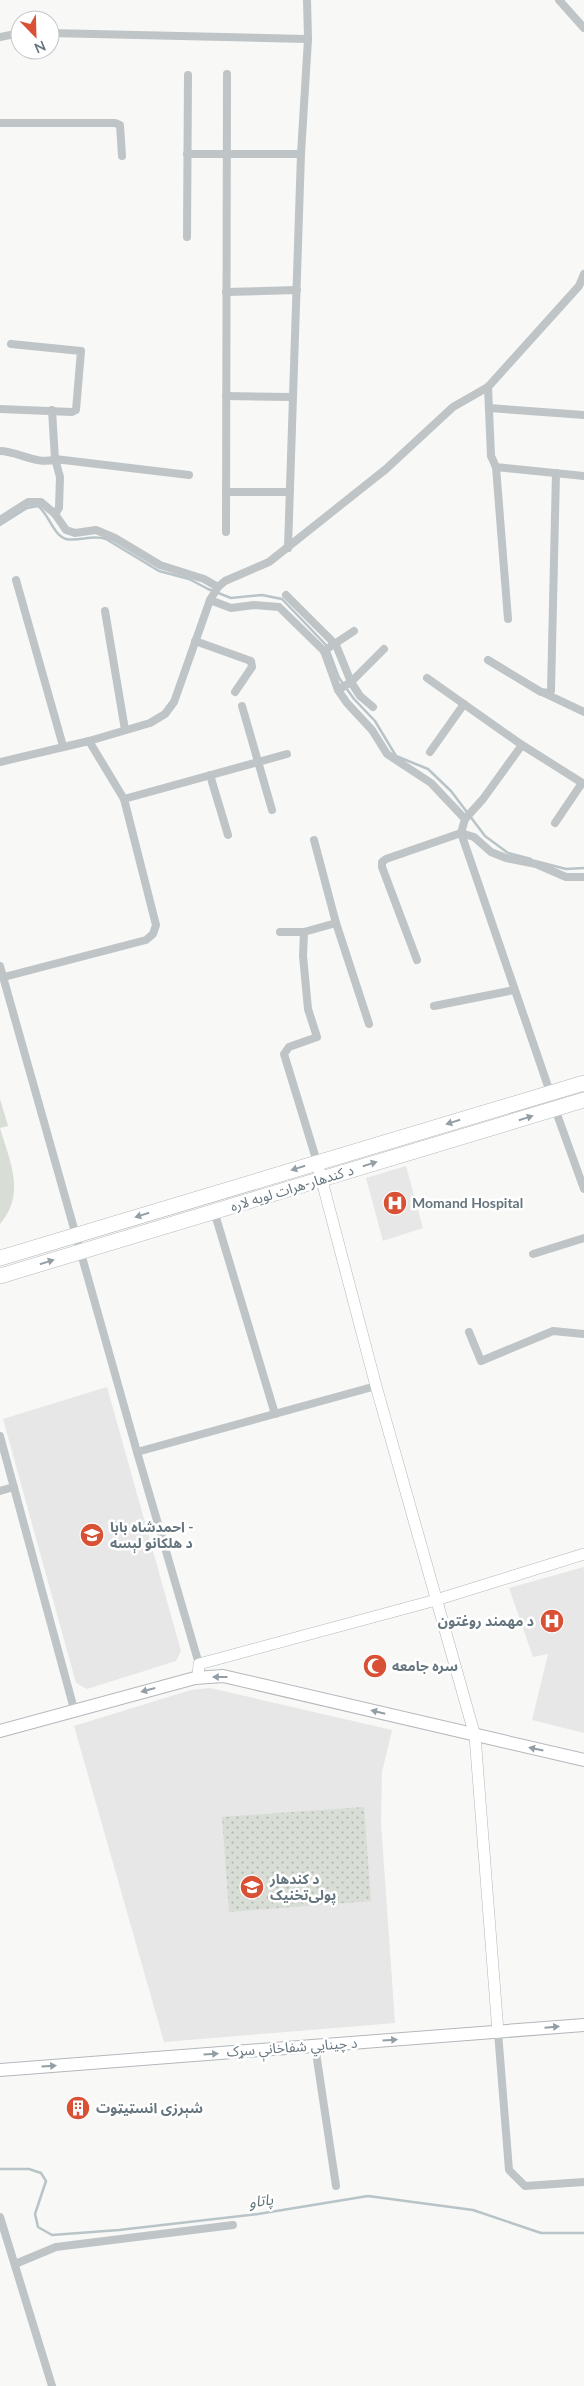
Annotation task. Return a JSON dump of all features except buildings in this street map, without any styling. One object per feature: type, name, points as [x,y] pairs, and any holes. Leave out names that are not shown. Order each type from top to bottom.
[{"type":"highway","name":"د کندهار-هرات لويه لاره","points":[[0,1258],[584,1083]]},
{"type":"highway","name":"د کندهار-هرات لويه لاره","points":[[0,1276],[584,1100]]},
{"type":"main road","points":[[0,1731],[74,1709],[198,1678],[223,1676],[247,1680],[475,1736],[584,1760]]},
{"type":"main road","name":"د چينايي شفاخانې سړک","points":[[0,2070],[584,2025]]},
{"type":"street","points":[[288,548],[288,492],[301,154],[308,40],[307,0]]},
{"type":"street","points":[[559,0],[584,28]]},
{"type":"street","points":[[60,33],[308,40]]},
{"type":"street","points":[[226,532],[227,74]]},
{"type":"street","points":[[187,237],[188,75]]},
{"type":"street","points":[[0,123],[115,123],[120,125],[122,156]]},
{"type":"street","points":[[187,154],[301,154]]},
{"type":"street","points":[[0,762],[89,741],[150,723],[165,714],[174,702],[211,598],[218,588],[225,581],[269,562],[288,548],[386,468],[453,407],[488,386],[581,287],[584,274]]},
{"type":"street","points":[[226,292],[297,290]]},
{"type":"street","points":[[0,409],[72,412],[76,410],[81,351],[11,344]]},
{"type":"street","points":[[488,386],[491,456],[496,467],[508,620]]},
{"type":"street","points":[[226,396],[292,397]]},
{"type":"street","points":[[489,408],[584,415]]},
{"type":"street","points":[[52,410],[55,459],[60,477],[56,514]]},
{"type":"street","points":[[0,451],[11,451],[40,460],[55,459],[189,475]]},
{"type":"street","points":[[496,467],[584,476]]},
{"type":"street","points":[[544,693],[551,691],[556,473]]},
{"type":"street","points":[[226,492],[288,492]]},
{"type":"street","points":[[0,520],[28,502],[41,502],[56,514],[66,530],[74,533],[96,530],[115,538],[160,565],[204,579],[218,588]]},
{"type":"street","points":[[16,580],[63,746]]},
{"type":"street","points":[[286,595],[336,645],[351,682],[360,696],[373,707]]},
{"type":"street","points":[[211,598],[231,608],[254,605],[279,607],[324,651],[338,690],[347,703],[372,730],[387,754],[431,784],[464,819]]},
{"type":"street","points":[[105,611],[125,730]]},
{"type":"street","points":[[324,651],[336,645],[354,631]]},
{"type":"street","points":[[195,641],[250,661],[252,667],[235,692]]},
{"type":"street","points":[[338,690],[351,682],[384,649]]},
{"type":"street","points":[[488,660],[544,693],[584,712]]},
{"type":"street","points":[[427,678],[522,745],[583,784],[555,823]]},
{"type":"street","points":[[430,752],[464,704]]},
{"type":"street","points":[[242,706],[272,810]]},
{"type":"street","points":[[4,977],[146,940],[153,934],[156,925],[124,799],[89,741]]},
{"type":"street","points":[[522,745],[484,799],[464,819],[461,833],[584,1190]]},
{"type":"street","points":[[124,799],[288,754]]},
{"type":"street","points":[[210,776],[228,835]]},
{"type":"street","points":[[417,960],[382,867],[382,862],[461,833],[474,837],[491,852],[506,858],[536,864],[566,876],[584,877]]},
{"type":"street","points":[[314,840],[336,923],[369,1024]]},
{"type":"street","points":[[280,932],[304,932],[336,923]]},
{"type":"street","points":[[304,932],[303,956],[308,1009],[317,1037],[288,1047],[284,1054],[322,1178],[376,1386],[475,1736],[510,2170],[525,2186],[584,2182]]},
{"type":"street","points":[[0,966],[199,1664],[198,1678]]},
{"type":"street","points":[[434,1006],[514,990]]},
{"type":"street","points":[[214,1211],[275,1414]]},
{"type":"street","points":[[533,1254],[584,1238]]},
{"type":"street","points":[[469,1332],[481,1361],[553,1331],[584,1334]]},
{"type":"street","points":[[137,1452],[376,1386]]},
{"type":"street","points":[[0,1436],[74,1709]]},
{"type":"street","points":[[0,1492],[14,1487]]},
{"type":"street","points":[[199,1664],[436,1600],[584,1554]]},
{"type":"street","points":[[315,2046],[336,2186]]},
{"type":"street","points":[[0,2217],[52,2386]]},
{"type":"street","points":[[15,2264],[56,2247],[233,2226]]},
{"type":"shaded area","points":[[0,1099],[8,1126],[0,1128]]},
{"type":"shaded area","points":[[0,1128],[14,1178],[14,1189],[8,1213],[0,1224]]},
{"type":"shaded area","name":"Momand Hospital","points":[[406,1166],[423,1228],[383,1241],[366,1178]]},
{"type":"shaded area","name":"احمدشاه بابا - د هلکانو لېسه","points":[[107,1387],[181,1651],[176,1661],[87,1689],[76,1683],[3,1419]]},
{"type":"shaded area","name":"د مهمند روغتون","points":[[584,1567],[584,1733],[532,1720],[548,1654],[533,1657],[509,1588]]},
{"type":"shaded area","name":"د کندهار پولی‌تخنیک","points":[[210,1688],[392,1730],[382,1772],[381,1823],[395,2023],[164,2042],[74,1726],[191,1690]]},
{"type":"shaded area","points":[[364,1807],[371,1901],[229,1912],[222,1817]]},
{"type":"waterway","points":[[0,525],[27,508],[38,506],[54,529],[66,539],[76,540],[96,537],[106,539],[159,571],[189,579],[231,598],[262,595],[282,599],[327,646],[339,678],[354,699],[375,721],[396,756],[428,769],[451,791],[485,836],[508,853],[531,859]]},
{"type":"waterway","points":[[539,862],[566,869],[584,868]]},
{"type":"waterway","name":"پاتاو","points":[[0,2169],[29,2169],[41,2173],[46,2181],[35,2214],[38,2227],[52,2235],[119,2230],[258,2214],[368,2196],[473,2210],[541,2233],[584,2233]]},
{"type":"place","name":"Momand Hospital","points":[[395,1203]]},
{"type":"place","name":"احمدشاه بابا - د هلکانو لېسه","points":[[92,1535]]},
{"type":"place","name":"د مهمند روغتون","points":[[552,1621]]},
{"type":"place","name":"سره جامعه","points":[[375,1666]]},
{"type":"place","name":"د کندهار پولی‌تخنیک","points":[[252,1887]]},
{"type":"place","name":"شېرزی انسټيټوت","points":[[78,2108]]}]
